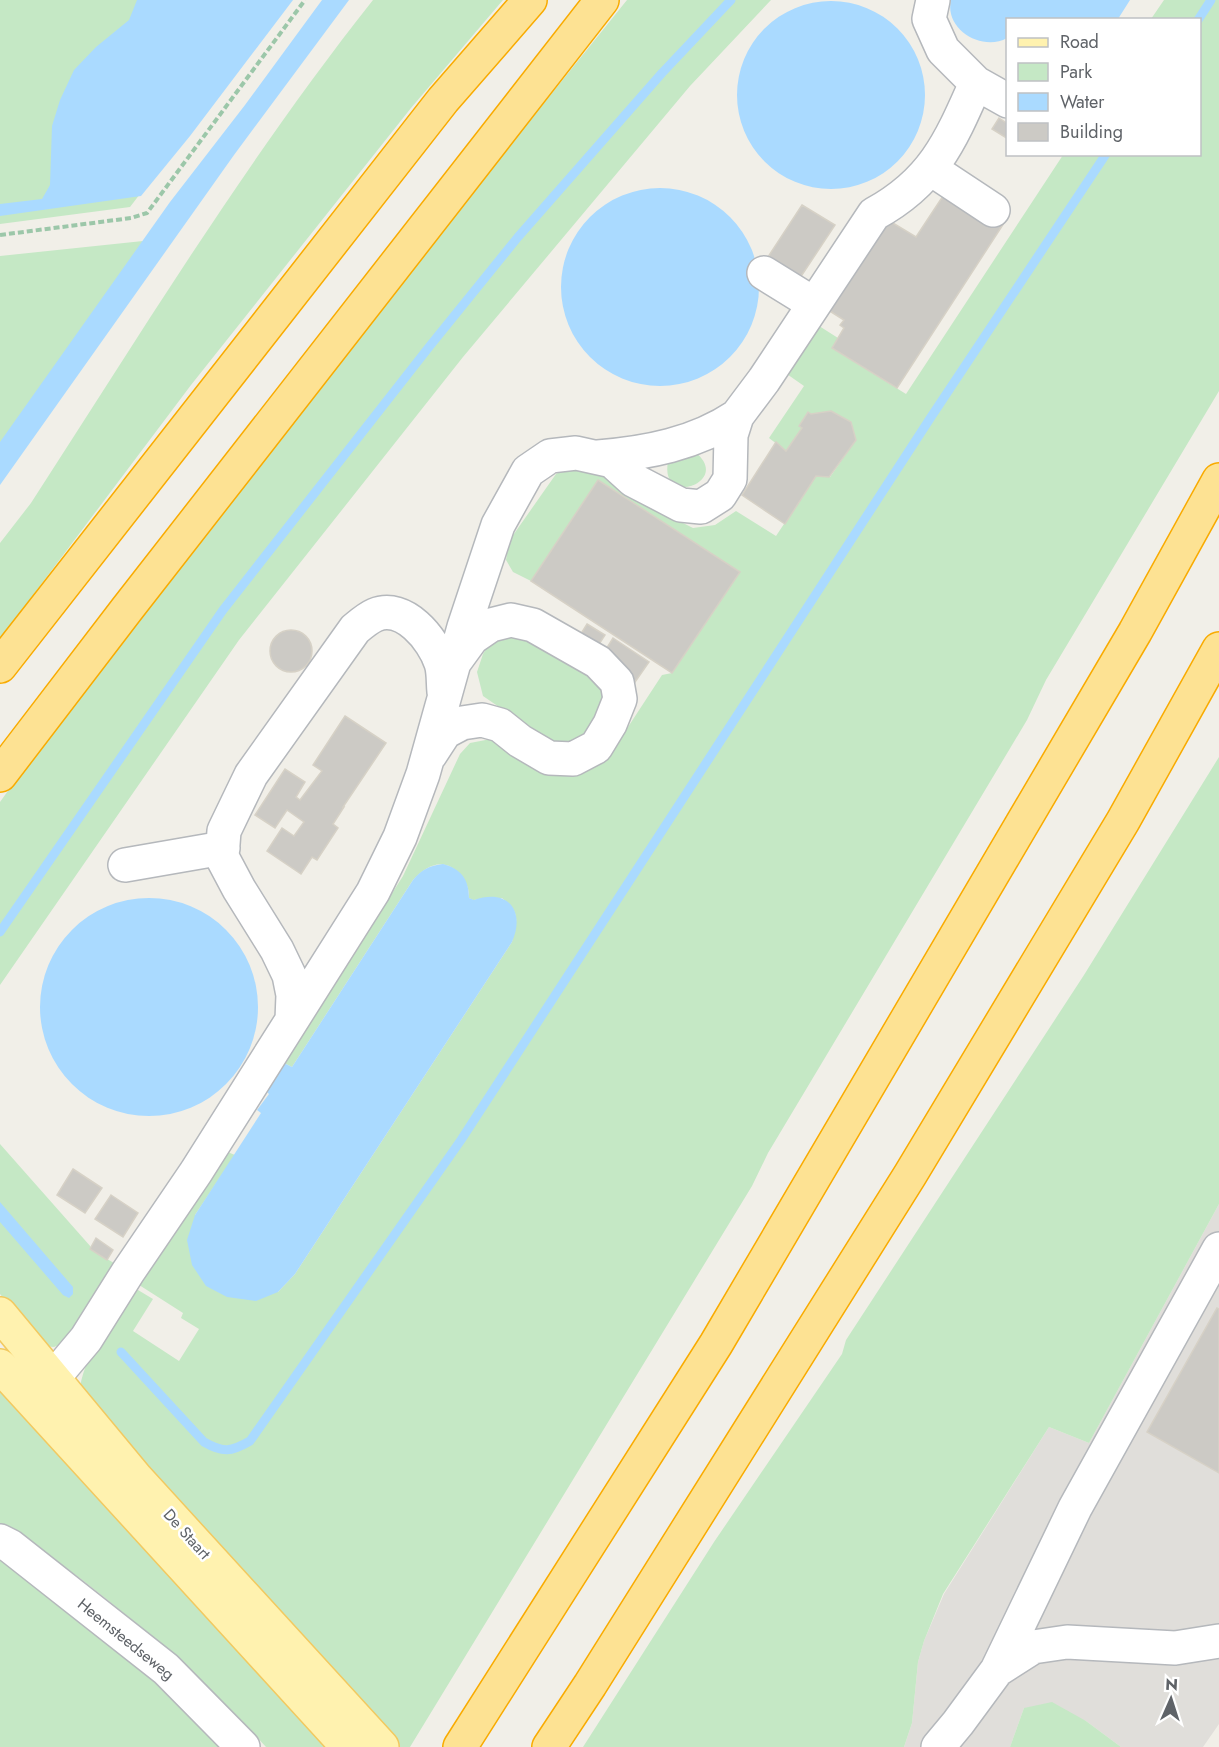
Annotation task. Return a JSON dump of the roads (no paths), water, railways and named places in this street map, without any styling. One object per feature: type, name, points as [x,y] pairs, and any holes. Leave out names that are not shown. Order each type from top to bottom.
[{"type":"highway","points":[[0,666],[442,100],[530,0]]},
{"type":"highway","points":[[0,775],[602,0]]},
{"type":"highway","points":[[1135,632],[1219,466]]},
{"type":"highway","points":[[460,1747],[716,1344],[1135,632],[1219,480]]},
{"type":"highway","points":[[555,1737],[910,1174],[1123,821],[1219,649]]},
{"type":"highway","points":[[1123,821],[1219,675]]},
{"type":"main road","name":"De Staart","points":[[0,1314],[137,1479],[382,1747]]},
{"type":"main road","name":"De Staart","points":[[0,1366],[348,1747]]},
{"type":"street","points":[[933,0],[929,19],[943,50],[976,84],[1006,99]]},
{"type":"street","points":[[54,1377],[87,1339],[373,892],[400,837],[428,759],[464,627],[498,525],[528,471],[550,456],[576,453],[612,461],[633,480],[681,505],[701,507],[720,495],[730,479],[731,435],[737,416],[874,214],[896,202],[931,169],[951,139],[976,84]]},
{"type":"street","points":[[931,169],[993,210]]},
{"type":"street","points":[[764,273],[814,304]]},
{"type":"street","points":[[598,457],[660,449],[719,428],[737,416]]},
{"type":"street","points":[[292,1020],[293,995],[289,975],[277,950],[222,857],[224,831],[251,775],[355,628],[376,615],[393,613],[417,624],[430,642],[441,664],[445,695]]},
{"type":"street","points":[[428,759],[445,732],[462,723],[482,720],[500,725],[520,741],[549,758],[573,759],[596,747],[610,724],[620,699],[617,682],[598,663],[533,625],[512,620],[491,625],[472,638],[454,664]]},
{"type":"street","points":[[125,865],[223,848]]},
{"type":"street","points":[[938,1747],[997,1670],[1075,1508],[1219,1249]]},
{"type":"street","name":"Heemsteedseweg","points":[[0,1541],[166,1669],[243,1747]]},
{"type":"street","points":[[997,1670],[1033,1647],[1068,1642],[1174,1648],[1219,1641]]},
{"type":"water","points":[[137,0],[293,0],[190,136],[141,196],[0,216],[0,204],[42,199],[50,185],[52,126],[60,100],[74,70],[96,47],[129,20]]},
{"type":"water","points":[[322,0],[349,0],[234,155],[0,485],[0,442],[170,202]]},
{"type":"water","points":[[951,0],[1130,0],[1119,18],[1006,18],[1006,38],[997,42],[977,40],[967,36],[953,21],[950,11]]},
{"type":"water","points":[[822,1],[840,1],[867,8],[898,28],[918,59],[925,95],[918,131],[898,162],[867,182],[840,189],[822,189],[787,178],[771,168],[758,155],[741,122],[737,104],[737,86],[748,51],[758,35],[771,22],[804,5]]},
{"type":"water","points":[[660,188],[689,192],[707,200],[730,217],[747,240],[755,258],[759,287],[755,316],[747,334],[730,357],[707,374],[689,382],[660,386],[631,382],[613,374],[590,357],[573,334],[565,316],[561,287],[565,258],[573,240],[590,217],[613,200],[631,192]]},
{"type":"water","points":[[443,864],[455,869],[463,876],[466,880],[469,898],[474,900],[496,897],[511,904],[517,920],[512,942],[295,1274],[278,1292],[256,1301],[227,1297],[206,1286],[192,1265],[187,1240],[195,1215],[261,1113],[257,1110],[269,1094],[266,1091],[284,1063],[292,1067],[413,880],[426,869]]},
{"type":"water","points":[[149,898],[181,903],[191,907],[226,930],[249,965],[253,975],[258,1007],[253,1039],[249,1049],[226,1084],[191,1107],[181,1111],[149,1116],[117,1111],[107,1107],[72,1084],[49,1049],[45,1039],[40,1007],[45,975],[49,965],[72,930],[107,907],[117,903]]},
{"type":"water","points":[[0,1202],[73,1287],[73,1294],[69,1298],[63,1295],[0,1222]]},
{"type":"waterway","points":[[0,932],[223,610],[429,347],[518,237],[662,73],[731,0]]},
{"type":"waterway","points":[[1199,18],[1211,0]]},
{"type":"waterway","points":[[121,1352],[204,1442],[227,1450],[250,1441],[461,1140],[931,417],[1105,156]]}]
